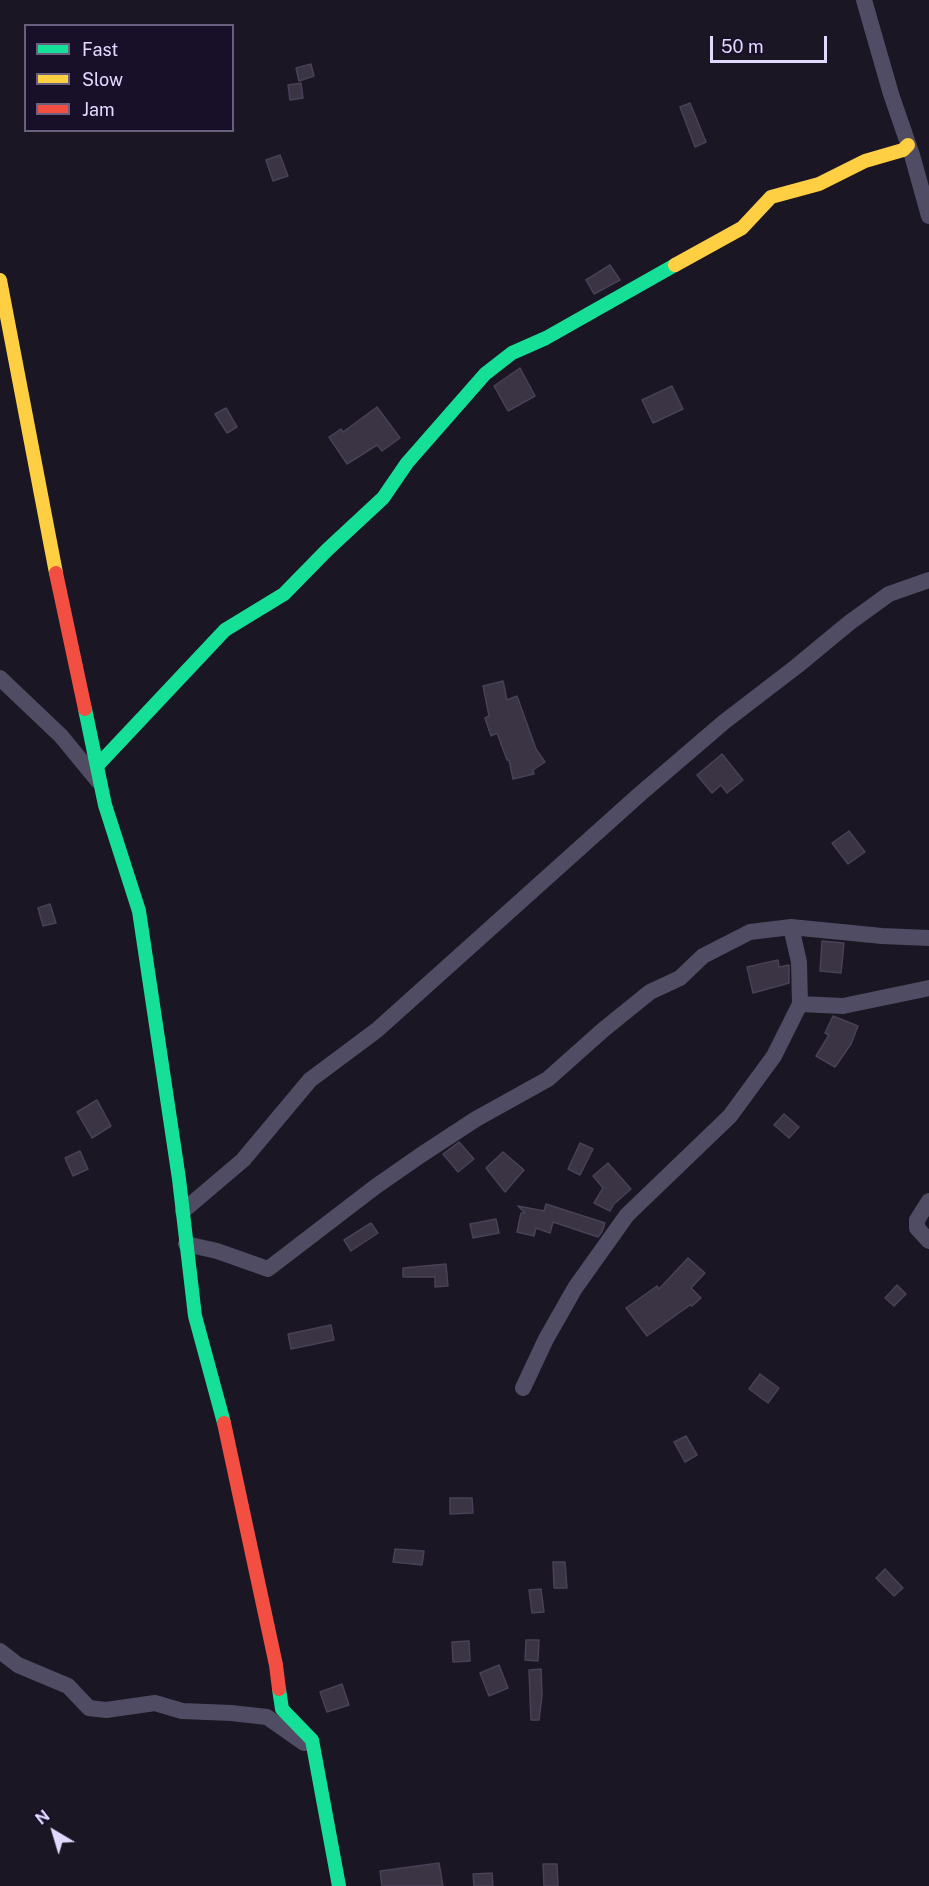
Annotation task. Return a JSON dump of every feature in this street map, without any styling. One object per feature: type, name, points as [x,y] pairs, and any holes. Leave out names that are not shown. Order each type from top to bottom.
[{"type":"street","points":[[864,0],[929,216]]},
{"type":"street","points":[[97,766],[225,630],[284,594],[383,498],[407,463],[485,374],[512,353],[546,338],[742,228],[771,197],[819,184],[865,161],[903,150],[908,145]]},
{"type":"street","points":[[0,280],[53,559],[100,784],[139,911],[183,1211],[195,1316],[229,1443],[276,1665],[282,1709],[312,1740],[339,1886]]},
{"type":"street","points":[[183,1211],[243,1160],[309,1080],[377,1030],[631,801],[707,736],[889,594],[929,580]]},
{"type":"street","points":[[0,678],[61,736],[100,784]]},
{"type":"street","points":[[186,1244],[217,1251],[268,1269],[375,1187],[421,1155],[476,1119],[548,1079],[650,992],[680,978],[703,956],[750,932],[791,927],[929,938]]},
{"type":"street","points":[[523,1388],[546,1339],[575,1288],[627,1215],[730,1116],[774,1056],[800,1004],[800,962],[791,927]]},
{"type":"street","points":[[800,1004],[843,1006],[929,988]]},
{"type":"street","points":[[929,1201],[917,1220],[917,1228],[929,1241]]},
{"type":"street","points":[[0,1651],[18,1665],[68,1686],[89,1708],[106,1710],[155,1703],[182,1712],[231,1713],[267,1717],[314,1750]]},
{"type":"building","points":[[311,64],[314,76],[299,81],[296,68]]},
{"type":"building","points":[[301,83],[303,98],[290,100],[288,85]]},
{"type":"building","points":[[690,103],[706,142],[695,147],[680,107]]},
{"type":"building","points":[[280,155],[288,176],[273,181],[266,160]]},
{"type":"building","points":[[610,265],[620,280],[594,294],[586,280]]},
{"type":"building","points":[[520,368],[535,396],[508,411],[494,386]]},
{"type":"building","points":[[672,386],[683,409],[653,423],[642,400]]},
{"type":"building","points":[[377,407],[400,438],[382,451],[377,445],[347,464],[329,437],[341,429],[343,432]]},
{"type":"building","points":[[226,408],[237,427],[227,433],[215,414]]},
{"type":"building","points":[[503,681],[507,700],[517,696],[536,749],[545,762],[533,770],[534,774],[513,779],[509,760],[507,760],[497,733],[491,736],[485,718],[489,716],[483,686]]},
{"type":"building","points":[[722,754],[743,780],[727,793],[721,785],[712,793],[697,775]]},
{"type":"building","points":[[849,831],[865,852],[848,864],[832,843]]},
{"type":"building","points":[[50,904],[56,923],[43,926],[38,908]]},
{"type":"building","points":[[822,941],[844,943],[841,973],[820,971]]},
{"type":"building","points":[[778,960],[779,967],[789,965],[789,983],[753,993],[747,967]]},
{"type":"building","points":[[833,1016],[858,1026],[851,1044],[835,1067],[816,1056],[829,1035],[825,1033]]},
{"type":"building","points":[[97,1100],[111,1126],[92,1138],[77,1112]]},
{"type":"building","points":[[784,1114],[799,1127],[789,1138],[774,1125]]},
{"type":"building","points":[[459,1142],[474,1159],[458,1172],[443,1154]]},
{"type":"building","points":[[580,1143],[593,1149],[580,1175],[568,1169]]},
{"type":"building","points":[[80,1151],[88,1169],[73,1176],[65,1158]]},
{"type":"building","points":[[503,1152],[524,1170],[505,1192],[486,1168]]},
{"type":"building","points":[[608,1163],[631,1189],[614,1204],[610,1211],[594,1203],[603,1188],[593,1176]]},
{"type":"building","points":[[546,1204],[605,1223],[602,1232],[598,1237],[553,1222],[550,1233],[536,1228],[534,1236],[517,1232],[521,1213],[525,1213],[518,1206],[544,1211]]},
{"type":"building","points":[[496,1219],[499,1233],[473,1238],[470,1224]]},
{"type":"building","points":[[371,1223],[378,1233],[351,1251],[344,1240]]},
{"type":"building","points":[[688,1258],[705,1273],[691,1288],[701,1298],[647,1336],[626,1308],[657,1286],[659,1289]]},
{"type":"building","points":[[446,1264],[448,1286],[435,1287],[435,1277],[403,1277],[403,1268]]},
{"type":"building","points":[[897,1285],[906,1294],[894,1306],[885,1298]]},
{"type":"building","points":[[331,1325],[334,1340],[291,1349],[288,1334]]},
{"type":"building","points":[[760,1374],[779,1388],[768,1403],[749,1389]]},
{"type":"building","points":[[686,1436],[697,1455],[685,1462],[674,1442]]},
{"type":"building","points":[[450,1498],[472,1498],[473,1513],[450,1514]]},
{"type":"building","points":[[395,1549],[424,1551],[422,1565],[393,1562]]},
{"type":"building","points":[[553,1562],[565,1562],[567,1588],[554,1588]]},
{"type":"building","points":[[885,1569],[903,1588],[894,1596],[876,1578]]},
{"type":"building","points":[[541,1589],[544,1612],[532,1613],[529,1590]]},
{"type":"building","points":[[526,1640],[539,1640],[538,1661],[525,1660]]},
{"type":"building","points":[[469,1641],[470,1661],[453,1662],[452,1642]]},
{"type":"building","points":[[499,1665],[508,1688],[489,1696],[480,1673]]},
{"type":"building","points":[[541,1669],[542,1696],[539,1720],[531,1720],[529,1670]]},
{"type":"building","points":[[342,1684],[349,1705],[327,1712],[320,1692]]},
{"type":"building","points":[[439,1863],[443,1886],[382,1886],[380,1871]]},
{"type":"building","points":[[543,1864],[557,1864],[558,1886],[544,1886]]},
{"type":"building","points":[[492,1873],[493,1886],[474,1886],[473,1874]]},
{"type":"traffic: fast","points":[[97,766],[225,630],[284,594],[383,498],[407,463],[485,374],[512,353],[546,338],[675,265]]},
{"type":"traffic: fast","points":[[85,709],[105,805],[139,911],[179,1179],[195,1316],[224,1423]]},
{"type":"traffic: fast","points":[[279,1689],[282,1709],[312,1740],[339,1886]]},
{"type":"traffic: slow","points":[[675,265],[742,228],[771,197],[819,184],[865,161],[903,150],[908,145]]},
{"type":"traffic: slow","points":[[0,280],[56,573]]},
{"type":"traffic: jam","points":[[56,573],[85,709]]},
{"type":"traffic: jam","points":[[224,1423],[276,1665],[279,1689]]}]
